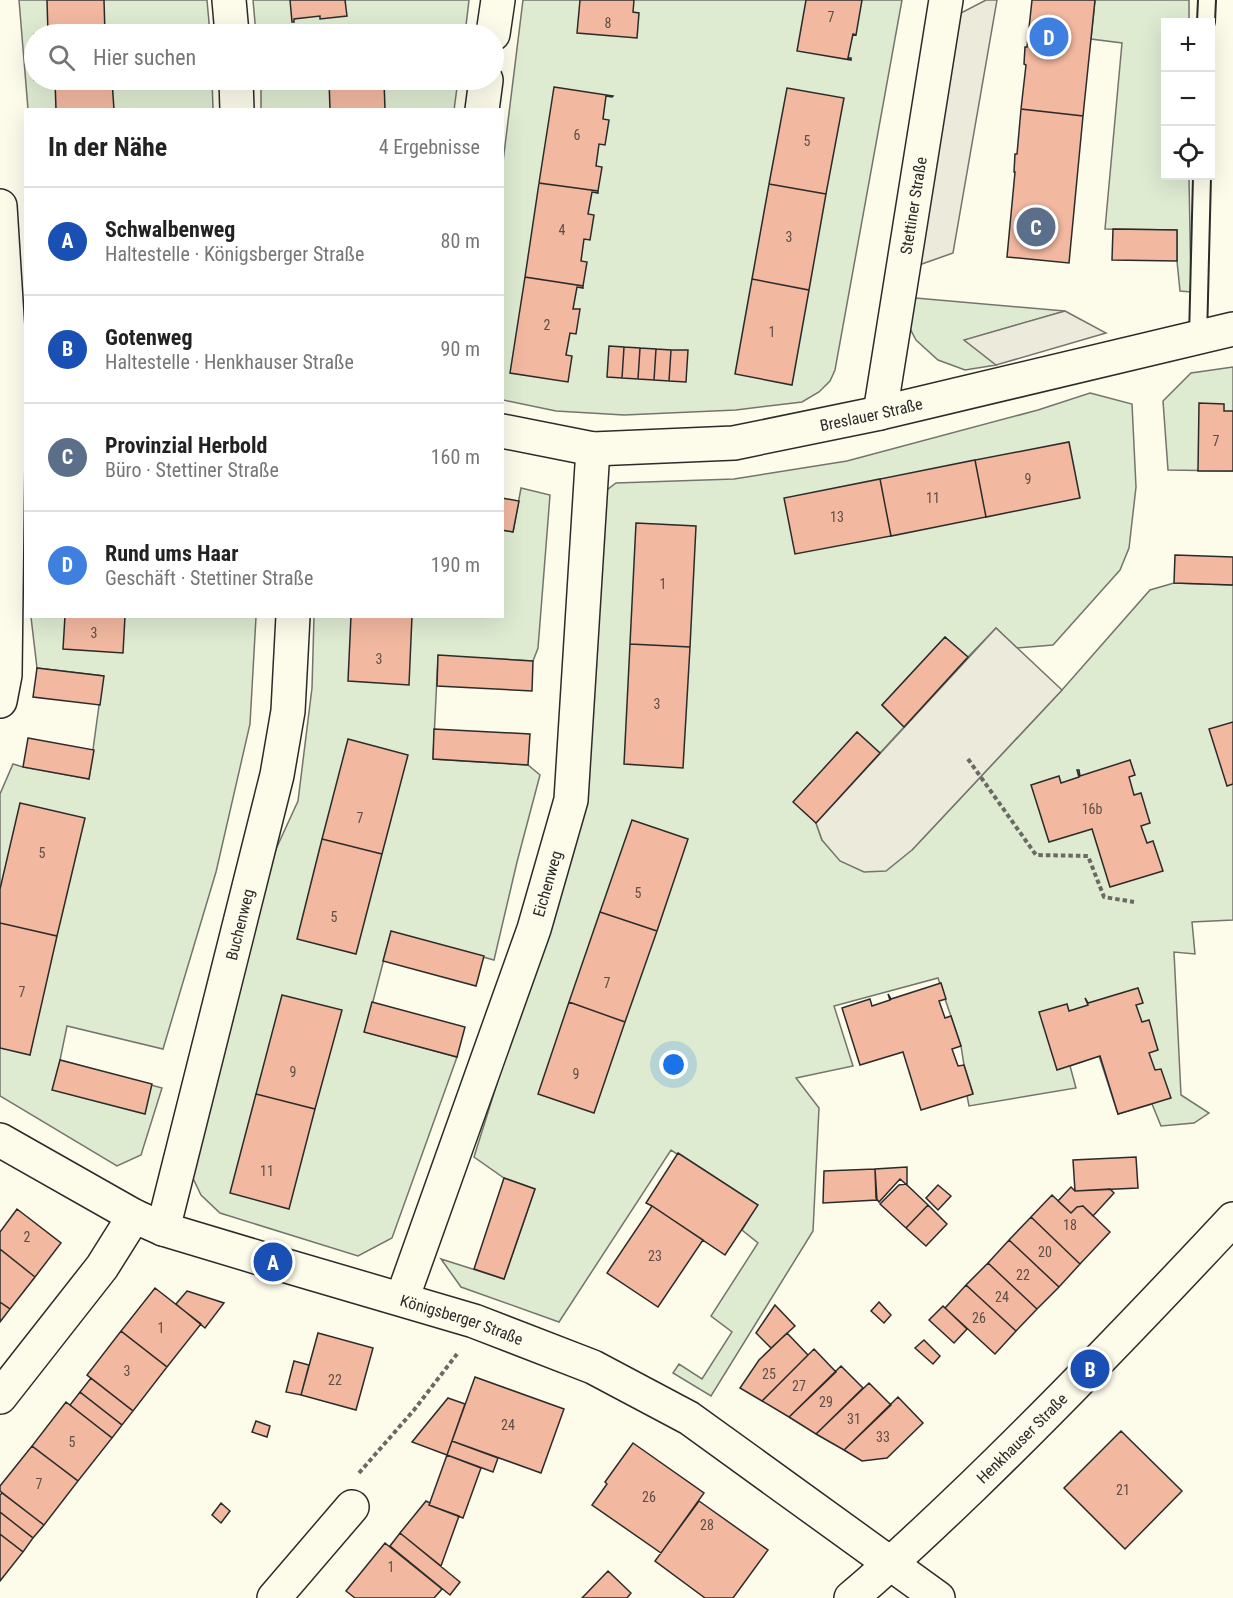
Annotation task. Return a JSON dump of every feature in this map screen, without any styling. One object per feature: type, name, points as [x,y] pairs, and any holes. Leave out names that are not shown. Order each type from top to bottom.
[{"type":"street","points":[[229,0],[231,24]]},
{"type":"street","points":[[494,24],[498,0]]},
{"type":"street","name":"Stettiner Straße","points":[[880,412],[946,0]]},
{"type":"street","points":[[236,90],[237,108]]},
{"type":"street","points":[[482,108],[485,90]]},
{"type":"street","points":[[0,206],[12,350],[4,675],[0,701]]},
{"type":"street","name":"Breslauer Straße","points":[[504,431],[593,449],[734,442],[880,412],[1233,329]]},
{"type":"street","name":"Eichenweg","points":[[402,1299],[534,929],[571,800],[593,449]]},
{"type":"street","name":"Buchenweg","points":[[0,1396],[102,1267],[149,1222],[277,775],[288,711],[293,618]]},
{"type":"street","name":"Königsberger Straße","points":[[0,1140],[149,1222],[273,1262],[474,1321],[593,1367],[689,1418],[938,1598]]},
{"type":"street","name":"Henkhauser Straße","points":[[851,1598],[891,1564],[1052,1409],[1233,1219]]},
{"type":"street","points":[[274,1598],[352,1507]]},
{"type":"lane","points":[[1206,18],[1207,0]]},
{"type":"lane","points":[[1198,338],[1202,180]]},
{"type":"path","points":[[968,759],[1036,855],[1088,856],[1104,897],[1134,902]]},
{"type":"path","points":[[352,1507],[346,1495],[361,1470],[414,1410],[455,1358],[474,1321]]},
{"type":"green space","points":[[19,0],[207,0],[209,24],[24,24],[24,61]]},
{"type":"green space","points":[[253,0],[469,0],[466,24],[255,24]]},
{"type":"green space","points":[[523,0],[902,0],[835,370],[830,381],[819,392],[802,402],[736,410],[624,415],[556,411],[504,400],[504,154]]},
{"type":"green space","points":[[1095,0],[1189,0],[1189,18],[1161,18],[1161,180],[1189,180],[1191,292],[1180,291],[1177,230],[1105,229],[1122,43],[1091,39]]},
{"type":"green space","points":[[26,90],[212,90],[213,108],[28,108]]},
{"type":"green space","points":[[261,90],[457,90],[454,108],[261,108]]},
{"type":"green space","points":[[904,297],[1065,311],[965,340],[996,365],[965,370],[938,360],[916,340],[905,319]]},
{"type":"green space","points":[[1233,367],[1233,471],[1168,470],[1163,401],[1191,373]]},
{"type":"green space","points":[[1090,393],[1132,404],[1136,487],[1129,548],[1120,570],[1053,645],[1017,648],[996,628],[968,657],[945,637],[882,705],[904,727],[880,753],[857,732],[794,802],[816,823],[822,840],[912,850],[1062,690],[1150,590],[1174,583],[1233,585],[1233,920],[1192,922],[1195,954],[1174,952],[1181,1095],[1209,1113],[1194,1123],[1161,1126],[1152,1104],[1118,1114],[1099,1056],[1070,1066],[1076,1088],[969,1106],[967,1096],[973,1093],[961,1046],[938,978],[834,1006],[853,1066],[796,1078],[819,1108],[813,1231],[711,1396],[673,1373],[679,1364],[702,1379],[732,1332],[711,1316],[758,1243],[742,1230],[757,1205],[671,1150],[559,1322],[461,1287],[441,1259],[504,1279],[535,1189],[504,1178],[474,1157],[581,815],[599,496],[616,483],[734,479],[847,461],[1038,410]]},
{"type":"green space","points":[[521,488],[550,495],[538,648],[533,661],[438,656],[433,759],[528,765],[540,775],[494,960],[391,932],[365,1032],[457,1057],[392,1238],[358,1256],[220,1213],[201,1195],[190,1172],[276,849],[298,801],[312,688],[314,618],[504,618],[504,530],[513,532]]},
{"type":"green space","points":[[31,618],[256,618],[250,724],[216,872],[163,1049],[67,1026],[60,1060],[162,1088],[141,1155],[117,1166],[0,1096],[0,794],[13,764],[89,779],[103,676],[37,668]]},
{"type":"shaded area","points":[[986,0],[997,0],[953,253],[919,265],[961,13]]},
{"type":"shaded area","points":[[1065,311],[1106,333],[996,365],[964,340]]},
{"type":"shaded area","points":[[996,628],[1062,690],[912,850],[886,871],[864,872],[840,861],[822,840],[816,823]]},
{"type":"building","points":[[47,0],[104,0],[105,24],[48,24]]},
{"type":"building","points":[[290,0],[345,0],[347,16],[320,19],[320,16],[294,19],[292,22]]},
{"type":"building","points":[[580,0],[634,0],[633,12],[639,13],[637,38],[577,33]]},
{"type":"building","points":[[806,0],[862,0],[856,35],[853,34],[848,58],[851,60],[797,51]]},
{"type":"building","points":[[1032,0],[1095,0],[1083,116],[1021,109],[1026,65],[1024,64],[1025,47],[1027,47]]},
{"type":"building","points":[[554,87],[613,96],[606,96],[603,119],[609,120],[605,145],[599,144],[596,166],[602,167],[598,191],[539,183]]},
{"type":"building","points":[[787,88],[844,98],[826,194],[769,184]]},
{"type":"building","points":[[55,90],[113,90],[114,108],[56,108]]},
{"type":"building","points":[[329,90],[384,90],[385,108],[330,108]]},
{"type":"building","points":[[1021,109],[1083,116],[1069,263],[1007,257]]},
{"type":"building","points":[[539,183],[598,191],[598,193],[592,192],[588,214],[594,215],[590,240],[584,239],[581,261],[587,262],[583,286],[525,277]]},
{"type":"building","points":[[769,184],[826,194],[809,290],[752,279]]},
{"type":"building","points":[[1113,229],[1177,230],[1177,261],[1112,260]]},
{"type":"building","points":[[525,277],[583,286],[583,288],[577,287],[573,309],[580,309],[576,334],[570,333],[566,355],[572,356],[568,382],[510,373]]},
{"type":"building","points":[[752,279],[809,290],[792,385],[735,374]]},
{"type":"building","points":[[609,346],[624,347],[622,378],[607,377]]},
{"type":"building","points":[[624,347],[640,348],[638,379],[622,378]]},
{"type":"building","points":[[640,348],[656,349],[654,380],[638,379]]},
{"type":"building","points":[[656,349],[671,350],[669,381],[654,380]]},
{"type":"building","points":[[671,350],[688,350],[686,382],[669,381]]},
{"type":"building","points":[[1199,403],[1224,404],[1224,411],[1233,411],[1233,471],[1198,471]]},
{"type":"building","points":[[1069,442],[1080,498],[986,517],[975,460]]},
{"type":"building","points":[[975,460],[986,517],[891,536],[880,479]]},
{"type":"building","points":[[880,479],[891,536],[795,554],[784,498]]},
{"type":"building","points":[[504,498],[519,501],[513,532],[504,530]]},
{"type":"building","points":[[636,523],[696,526],[690,647],[630,644]]},
{"type":"building","points":[[1175,555],[1233,557],[1233,585],[1174,583]]},
{"type":"building","points":[[65,618],[125,618],[123,653],[63,649]]},
{"type":"building","points":[[351,618],[412,618],[409,685],[348,681]]},
{"type":"building","points":[[945,637],[968,657],[904,727],[882,705]]},
{"type":"building","points":[[630,644],[690,647],[683,768],[624,764]]},
{"type":"building","points":[[438,655],[533,661],[532,691],[437,686]]},
{"type":"building","points":[[37,668],[104,676],[100,705],[33,697]]},
{"type":"building","points":[[1233,722],[1233,784],[1227,786],[1209,729]]},
{"type":"building","points":[[434,729],[530,734],[528,765],[433,759]]},
{"type":"building","points":[[857,732],[880,753],[816,823],[793,802]]},
{"type":"building","points":[[28,738],[94,750],[89,779],[23,767]]},
{"type":"building","points":[[348,739],[408,755],[382,854],[322,839]]},
{"type":"building","points":[[1130,760],[1135,775],[1129,777],[1134,795],[1141,793],[1150,823],[1141,826],[1147,843],[1153,841],[1163,871],[1110,887],[1092,829],[1049,842],[1031,785],[1059,776],[1061,783],[1079,777],[1077,770],[1080,776]]},
{"type":"building","points":[[20,803],[85,818],[57,936],[0,923],[0,889]]},
{"type":"building","points":[[632,820],[688,839],[657,931],[600,912]]},
{"type":"building","points":[[322,839],[382,854],[356,954],[297,939]]},
{"type":"building","points":[[600,912],[657,931],[625,1022],[569,1002]]},
{"type":"building","points":[[0,923],[57,936],[30,1055],[0,1048]]},
{"type":"building","points":[[391,931],[484,956],[476,986],[383,961]]},
{"type":"building","points":[[941,983],[946,999],[939,1001],[945,1018],[951,1016],[961,1046],[952,1049],[958,1066],[964,1065],[973,1094],[921,1110],[903,1052],[860,1065],[842,1008],[870,999],[872,1006],[890,1000],[888,994],[891,999]]},
{"type":"building","points":[[1138,988],[1143,1003],[1136,1005],[1142,1022],[1149,1020],[1158,1050],[1149,1053],[1155,1070],[1161,1069],[1171,1098],[1118,1114],[1100,1056],[1057,1070],[1039,1012],[1067,1004],[1069,1011],[1088,1005],[1085,998],[1088,1003]]},
{"type":"building","points":[[282,995],[342,1010],[315,1109],[256,1094]]},
{"type":"building","points":[[372,1002],[465,1027],[457,1057],[364,1032]]},
{"type":"building","points":[[569,1002],[625,1022],[594,1113],[538,1094]]},
{"type":"building","points":[[60,1060],[152,1084],[145,1114],[52,1090]]},
{"type":"building","points":[[256,1094],[315,1109],[289,1209],[230,1193]]},
{"type":"building","points":[[678,1153],[758,1205],[725,1255],[646,1203]]},
{"type":"building","points":[[1136,1157],[1138,1188],[1075,1191],[1073,1160]]},
{"type":"building","points":[[907,1167],[907,1185],[900,1179],[879,1202],[876,1198],[875,1169]]},
{"type":"building","points":[[875,1169],[877,1200],[823,1203],[824,1171]]},
{"type":"building","points":[[504,1178],[535,1189],[504,1279],[474,1269]]},
{"type":"building","points":[[906,1184],[928,1205],[906,1228],[880,1204],[899,1185]]},
{"type":"building","points":[[938,1185],[951,1196],[938,1210],[926,1198]]},
{"type":"building","points":[[1071,1187],[1075,1191],[1110,1189],[1114,1193],[1093,1216],[1083,1206],[1077,1207],[1071,1213],[1058,1201]]},
{"type":"building","points":[[1052,1195],[1071,1213],[1077,1207],[1083,1206],[1110,1232],[1080,1264],[1031,1217]]},
{"type":"building","points":[[928,1205],[947,1224],[926,1246],[906,1228]]},
{"type":"building","points":[[652,1206],[703,1240],[658,1307],[607,1273]]},
{"type":"building","points":[[17,1209],[61,1243],[35,1277],[0,1249],[0,1232]]},
{"type":"building","points":[[1031,1217],[1080,1264],[1059,1287],[1009,1240]]},
{"type":"building","points":[[1009,1240],[1059,1287],[1037,1309],[988,1263]]},
{"type":"building","points":[[0,1249],[35,1277],[10,1309],[0,1302]]},
{"type":"building","points":[[988,1263],[1037,1309],[1016,1331],[966,1285]]},
{"type":"building","points":[[966,1285],[1016,1331],[995,1354],[945,1308]]},
{"type":"building","points":[[155,1288],[201,1324],[167,1367],[121,1331]]},
{"type":"building","points":[[187,1291],[224,1303],[205,1328],[176,1304]]},
{"type":"building","points":[[0,1302],[10,1309],[0,1322]]},
{"type":"building","points":[[879,1302],[891,1315],[884,1323],[871,1311]]},
{"type":"building","points":[[775,1305],[795,1326],[771,1348],[756,1333]]},
{"type":"building","points":[[943,1306],[967,1329],[954,1343],[929,1320]]},
{"type":"building","points":[[121,1331],[167,1367],[133,1411],[87,1375]]},
{"type":"building","points":[[318,1333],[373,1348],[356,1410],[301,1395]]},
{"type":"building","points":[[787,1333],[808,1355],[762,1401],[740,1388],[759,1360]]},
{"type":"building","points":[[924,1340],[940,1356],[933,1364],[915,1348]]},
{"type":"building","points":[[814,1349],[836,1372],[789,1417],[762,1401]]},
{"type":"building","points":[[294,1361],[309,1365],[301,1395],[286,1392]]},
{"type":"building","points":[[841,1366],[863,1388],[816,1434],[789,1417]]},
{"type":"building","points":[[475,1377],[564,1409],[541,1473],[452,1441]]},
{"type":"building","points":[[91,1378],[133,1411],[122,1425],[80,1392]]},
{"type":"building","points":[[869,1383],[891,1405],[844,1450],[816,1434]]},
{"type":"building","points":[[80,1392],[122,1425],[112,1438],[70,1405]]},
{"type":"building","points":[[898,1397],[923,1423],[887,1458],[862,1461],[844,1450]]},
{"type":"building","points":[[448,1398],[465,1404],[447,1455],[412,1442]]},
{"type":"building","points":[[66,1402],[112,1438],[78,1481],[32,1446]]},
{"type":"building","points":[[256,1421],[270,1426],[267,1437],[252,1432]]},
{"type":"building","points":[[1121,1431],[1182,1491],[1125,1549],[1064,1488]]},
{"type":"building","points":[[452,1441],[498,1458],[493,1472],[447,1455]]},
{"type":"building","points":[[633,1443],[704,1493],[661,1553],[592,1505],[607,1484],[605,1482]]},
{"type":"building","points":[[32,1446],[78,1481],[44,1525],[0,1491],[0,1486]]},
{"type":"building","points":[[447,1455],[481,1468],[463,1518],[429,1505]]},
{"type":"building","points":[[2,1493],[44,1525],[33,1538],[0,1512]]},
{"type":"building","points":[[426,1501],[430,1503],[429,1505],[459,1516],[441,1566],[400,1533]]},
{"type":"building","points":[[699,1501],[768,1550],[733,1598],[705,1598],[655,1561]]},
{"type":"building","points":[[221,1503],[230,1511],[221,1523],[212,1515]]},
{"type":"building","points":[[0,1512],[33,1538],[23,1552],[0,1534]]},
{"type":"building","points":[[400,1533],[460,1582],[450,1595],[390,1546]]},
{"type":"building","points":[[0,1534],[23,1552],[0,1581]]},
{"type":"building","points":[[385,1543],[442,1589],[434,1598],[355,1598],[346,1591]]},
{"type":"building","points":[[608,1571],[631,1593],[627,1598],[582,1598]]},
{"type":"place","name":"Rund ums Haar","points":[[1049,37]]},
{"type":"place","name":"Provinzial Herbold","points":[[1036,227]]},
{"type":"place","name":"Schwalbenweg","points":[[273,1262]]},
{"type":"place","name":"Gotenweg","points":[[1090,1369]]}]
